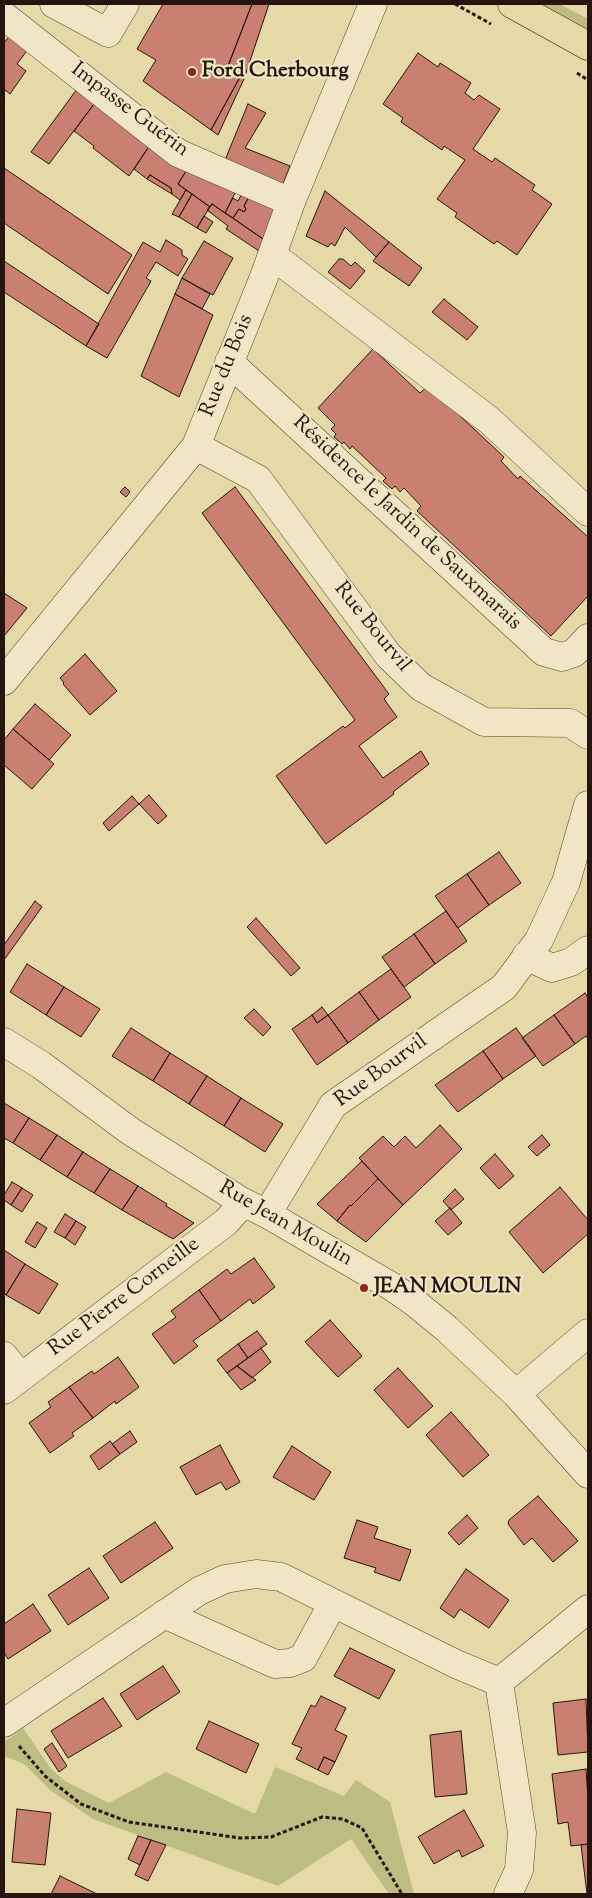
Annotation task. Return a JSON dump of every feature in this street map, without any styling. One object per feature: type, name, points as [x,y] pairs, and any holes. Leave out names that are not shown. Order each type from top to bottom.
[{"type":"main road","points":[[512,4],[588,46]]},
{"type":"street","points":[[54,4],[108,33],[125,4]]},
{"type":"street","name":"Rue du Bois","points":[[4,681],[196,446],[272,255],[291,202],[373,4]]},
{"type":"street","name":"Impasse Guérin","points":[[4,16],[178,153],[291,202]]},
{"type":"street","points":[[272,255],[489,420],[588,512]]},
{"type":"street","name":"Résidence le Jardin de Sauxmarais","points":[[230,362],[544,652],[562,657],[574,653],[588,638]]},
{"type":"street","name":"Rue Bourvil","points":[[196,446],[258,479],[388,655],[421,687],[484,722],[570,723],[588,735]]},
{"type":"street","name":"Rue Bourvil","points":[[267,1214],[333,1105],[504,986],[539,940],[566,882],[581,865],[588,805]]},
{"type":"street","points":[[526,956],[552,968],[571,962],[588,950]]},
{"type":"street","name":"Rue Jean Moulin","points":[[4,1042],[41,1065],[130,1131],[241,1201],[267,1214],[391,1286],[414,1302],[447,1329],[516,1394],[588,1474]]},
{"type":"street","name":"Rue Pierre Corneille","points":[[12,1383],[226,1222],[235,1212],[241,1201]]},
{"type":"street","points":[[516,1394],[588,1333]]},
{"type":"street","points":[[4,1356],[12,1383]]},
{"type":"street","points":[[10,1732],[164,1614],[199,1591],[225,1579],[256,1574],[281,1577],[456,1664],[499,1682]]},
{"type":"street","points":[[164,1614],[275,1664],[290,1663],[303,1658],[333,1603]]},
{"type":"street","points":[[499,1682],[588,1609]]},
{"type":"street","points":[[499,1682],[522,1832],[519,1870],[508,1894]]},
{"type":"path","points":[[10,1732],[45,1776],[81,1804],[129,1822],[240,1838],[270,1837],[322,1817],[343,1819],[362,1828],[402,1894]]},
{"type":"green space","points":[[541,4],[560,4],[588,19],[588,30]]},
{"type":"green space","points":[[23,1728],[51,1769],[65,1781],[109,1803],[166,1772],[255,1814],[275,1767],[344,1796],[356,1780],[390,1802],[414,1894],[389,1894],[351,1839],[278,1886],[93,1819],[50,1790],[24,1764],[4,1756],[4,1742]]},
{"type":"building","name":"Ford Cherbourg","points":[[163,4],[252,4],[228,66],[240,77],[211,130],[143,81],[156,60],[137,49]]},
{"type":"building","points":[[252,4],[269,4],[244,79],[218,135],[211,130],[240,77],[228,66]]},
{"type":"building","points":[[11,34],[29,48],[17,64],[26,71],[10,94],[4,89],[4,43]]},
{"type":"building","points":[[418,53],[438,67],[440,63],[471,83],[465,93],[474,100],[479,95],[500,109],[473,149],[492,162],[495,158],[535,185],[532,190],[552,204],[517,255],[497,241],[494,244],[455,217],[457,213],[437,199],[465,160],[444,146],[442,150],[401,122],[403,118],[383,104]]},
{"type":"building","points":[[77,89],[97,100],[49,164],[31,152]]},
{"type":"building","points":[[97,100],[152,142],[129,176],[74,131]]},
{"type":"building","points":[[248,104],[266,113],[245,148],[290,166],[281,189],[223,165]]},
{"type":"building","points":[[152,142],[188,168],[178,184],[186,190],[180,200],[172,194],[171,188],[150,175],[147,179],[134,169]]},
{"type":"building","points":[[4,168],[132,255],[108,294],[4,223]]},
{"type":"building","points":[[188,168],[238,187],[225,213],[212,204],[210,207],[178,184]]},
{"type":"building","points":[[150,175],[171,188],[172,194],[147,179]]},
{"type":"building","points":[[186,190],[192,194],[179,217],[172,214]]},
{"type":"building","points":[[244,190],[251,193],[244,206],[246,209],[244,212],[239,209],[233,218],[225,213],[233,198],[238,201]]},
{"type":"building","points":[[325,191],[389,242],[376,257],[345,227],[335,246],[331,243],[328,247],[306,236]]},
{"type":"building","points":[[251,193],[278,205],[263,239],[233,218],[239,209],[244,212],[246,209],[244,206]]},
{"type":"building","points":[[192,194],[210,207],[197,228],[179,217]]},
{"type":"building","points":[[212,204],[263,239],[259,251],[226,229],[228,226],[207,210]]},
{"type":"building","points":[[204,216],[213,222],[206,233],[197,228]]},
{"type":"building","points":[[166,240],[182,250],[182,255],[188,259],[178,276],[156,262],[146,278],[151,281],[107,358],[86,346],[143,242],[160,252]]},
{"type":"building","points":[[204,241],[233,258],[213,295],[182,278]]},
{"type":"building","points":[[389,242],[422,268],[409,286],[373,261]]},
{"type":"building","points":[[339,259],[343,259],[351,266],[355,262],[365,271],[350,289],[328,272]]},
{"type":"building","points":[[4,261],[99,324],[86,346],[4,292]]},
{"type":"building","points":[[182,278],[210,294],[202,309],[175,294]]},
{"type":"building","points":[[175,294],[213,315],[179,397],[141,376]]},
{"type":"building","points":[[444,299],[478,327],[467,340],[432,312]]},
{"type":"building","points":[[373,349],[420,393],[428,386],[504,457],[501,461],[518,479],[520,476],[588,537],[588,596],[551,636],[417,511],[421,506],[404,488],[400,492],[395,486],[392,489],[383,481],[386,478],[352,446],[350,449],[344,442],[342,444],[334,437],[336,434],[331,429],[335,425],[318,408]]},
{"type":"building","points":[[125,487],[130,492],[126,497],[120,492]]},
{"type":"building","points":[[235,487],[389,694],[384,699],[397,717],[359,746],[383,778],[421,751],[429,764],[393,792],[394,794],[326,844],[276,776],[343,726],[345,728],[355,720],[202,513]]},
{"type":"building","points":[[4,593],[27,608],[4,636]]},
{"type":"building","points":[[85,654],[117,691],[90,715],[60,678]]},
{"type":"building","points":[[35,704],[71,735],[49,760],[13,729]]},
{"type":"building","points":[[13,729],[54,764],[32,789],[4,765],[4,740]]},
{"type":"building","points":[[149,795],[167,816],[158,824],[139,804]]},
{"type":"building","points":[[132,796],[139,804],[109,831],[103,823]]},
{"type":"building","points":[[499,852],[521,883],[489,905],[467,874]]},
{"type":"building","points":[[467,874],[489,905],[458,928],[435,896]]},
{"type":"building","points":[[35,901],[42,907],[4,960],[4,945]]},
{"type":"building","points":[[446,911],[467,941],[435,964],[414,934]]},
{"type":"building","points":[[256,918],[300,968],[291,976],[247,927]]},
{"type":"building","points":[[414,934],[435,964],[404,987],[382,957]]},
{"type":"building","points":[[27,964],[64,987],[46,1015],[10,992]]},
{"type":"building","points":[[391,969],[411,997],[379,1020],[359,992]]},
{"type":"building","points":[[64,987],[100,1009],[81,1037],[46,1015]]},
{"type":"building","points":[[359,992],[379,1020],[348,1043],[328,1015]]},
{"type":"building","points":[[585,993],[588,998],[588,1039],[586,1036],[575,1044],[554,1015]]},
{"type":"building","points":[[322,1007],[328,1015],[317,1023],[312,1015]]},
{"type":"building","points":[[254,1009],[271,1027],[263,1036],[244,1018]]},
{"type":"building","points":[[312,1015],[317,1023],[328,1015],[348,1043],[317,1065],[292,1029]]},
{"type":"building","points":[[554,1015],[575,1044],[543,1066],[522,1038]]},
{"type":"building","points":[[131,1028],[170,1053],[153,1081],[112,1056]]},
{"type":"building","points":[[516,1028],[536,1056],[503,1079],[483,1051]]},
{"type":"building","points":[[483,1051],[503,1079],[458,1112],[435,1085]]},
{"type":"building","points":[[170,1053],[207,1076],[189,1104],[153,1081]]},
{"type":"building","points":[[207,1076],[241,1098],[224,1126],[189,1104]]},
{"type":"building","points":[[241,1098],[283,1124],[265,1152],[224,1126]]},
{"type":"building","points":[[4,1103],[29,1118],[13,1143],[4,1138]]},
{"type":"building","points":[[29,1118],[57,1135],[40,1160],[13,1143]]},
{"type":"building","points":[[440,1125],[462,1149],[403,1205],[359,1158],[383,1136],[394,1147],[405,1136],[416,1148]]},
{"type":"building","points":[[57,1135],[83,1152],[67,1177],[40,1160]]},
{"type":"building","points":[[542,1135],[550,1145],[537,1156],[528,1147]]},
{"type":"building","points":[[83,1152],[110,1169],[94,1193],[67,1177]]},
{"type":"building","points":[[495,1154],[514,1176],[499,1189],[480,1168]]},
{"type":"building","points":[[362,1161],[378,1179],[350,1205],[337,1221],[317,1204]]},
{"type":"building","points":[[110,1169],[138,1186],[122,1210],[94,1193]]},
{"type":"building","points":[[378,1179],[403,1205],[366,1242],[337,1221],[350,1205]]},
{"type":"building","points":[[12,1182],[22,1188],[11,1205],[4,1200],[4,1195]]},
{"type":"building","points":[[138,1186],[194,1223],[173,1239],[122,1210]]},
{"type":"building","points":[[560,1187],[588,1220],[588,1234],[543,1273],[509,1232]]},
{"type":"building","points":[[22,1188],[33,1195],[22,1212],[11,1205]]},
{"type":"building","points":[[455,1189],[464,1199],[451,1210],[443,1201]]},
{"type":"building","points":[[450,1208],[462,1223],[448,1235],[435,1221]]},
{"type":"building","points":[[65,1214],[76,1221],[65,1238],[54,1232]]},
{"type":"building","points":[[76,1221],[86,1227],[75,1245],[65,1238]]},
{"type":"building","points":[[37,1222],[47,1228],[35,1248],[25,1242]]},
{"type":"building","points":[[4,1250],[25,1264],[6,1295],[4,1293]]},
{"type":"building","points":[[254,1258],[275,1287],[253,1304],[250,1299],[221,1321],[199,1290],[227,1269],[231,1274]]},
{"type":"building","points":[[25,1264],[58,1284],[39,1314],[6,1295]]},
{"type":"building","points":[[199,1290],[221,1321],[193,1341],[198,1346],[174,1364],[152,1334],[176,1317],[171,1311]]},
{"type":"building","points":[[330,1320],[362,1356],[338,1377],[305,1342]]},
{"type":"building","points":[[257,1331],[267,1344],[248,1358],[238,1344]]},
{"type":"building","points":[[238,1344],[248,1358],[227,1373],[217,1360]]},
{"type":"building","points":[[261,1348],[271,1362],[252,1378],[237,1366]]},
{"type":"building","points":[[118,1357],[139,1387],[116,1404],[115,1401],[93,1418],[69,1387],[92,1371],[94,1374]]},
{"type":"building","points":[[237,1366],[256,1380],[241,1390],[227,1373]]},
{"type":"building","points":[[398,1368],[433,1406],[408,1428],[374,1390]]},
{"type":"building","points":[[69,1387],[93,1418],[72,1433],[74,1436],[50,1453],[29,1423],[51,1407],[48,1402]]},
{"type":"building","points":[[451,1412],[489,1455],[463,1477],[426,1435]]},
{"type":"building","points":[[130,1431],[137,1442],[120,1454],[112,1444]]},
{"type":"building","points":[[110,1441],[120,1454],[99,1470],[90,1456]]},
{"type":"building","points":[[220,1445],[240,1482],[226,1490],[221,1482],[196,1495],[180,1467]]},
{"type":"building","points":[[292,1446],[331,1472],[314,1500],[273,1477]]},
{"type":"building","points":[[538,1496],[578,1541],[553,1562],[532,1538],[524,1545],[508,1524],[509,1520]]},
{"type":"building","points":[[467,1515],[478,1528],[459,1545],[448,1533]]},
{"type":"building","points":[[357,1520],[378,1527],[374,1538],[411,1550],[400,1581],[374,1572],[376,1568],[344,1558]]},
{"type":"building","points":[[155,1522],[173,1548],[121,1583],[103,1556]]},
{"type":"building","points":[[89,1568],[109,1598],[68,1625],[48,1595]]},
{"type":"building","points":[[466,1569],[509,1600],[489,1628],[460,1609],[454,1618],[440,1608]]},
{"type":"building","points":[[33,1604],[51,1631],[8,1659],[4,1652],[4,1624]]},
{"type":"building","points":[[350,1648],[395,1670],[379,1699],[334,1676]]},
{"type":"building","points":[[163,1666],[180,1692],[137,1720],[120,1694]]},
{"type":"building","points":[[321,1696],[346,1708],[335,1730],[347,1736],[335,1762],[324,1757],[318,1770],[296,1759],[302,1748],[292,1744],[311,1705],[315,1707]]},
{"type":"building","points":[[103,1698],[122,1726],[68,1758],[51,1731]]},
{"type":"building","points":[[586,1699],[588,1752],[558,1755],[553,1703]]},
{"type":"building","points":[[209,1721],[259,1744],[246,1773],[196,1749]]},
{"type":"building","points":[[461,1731],[467,1794],[435,1797],[430,1735]]},
{"type":"building","points":[[52,1743],[67,1766],[59,1772],[44,1749]]},
{"type":"building","points":[[324,1757],[335,1762],[328,1775],[318,1770]]},
{"type":"building","points":[[586,1769],[588,1844],[571,1846],[568,1822],[558,1824],[552,1774]]},
{"type":"building","points":[[17,1809],[51,1813],[45,1865],[12,1862]]},
{"type":"building","points":[[464,1810],[484,1846],[462,1857],[459,1850],[434,1864],[418,1837]]},
{"type":"building","points":[[138,1836],[151,1840],[140,1865],[128,1859]]},
{"type":"building","points":[[151,1840],[166,1845],[148,1881],[135,1875]]},
{"type":"building","points":[[588,1844],[588,1894],[587,1894],[581,1845]]},
{"type":"building","points":[[60,1876],[97,1894],[51,1894]]},
{"type":"place","name":"Ford Cherbourg","points":[[192,72]]},
{"type":"place","name":"JEAN MOULIN","points":[[364,1288]]}]
